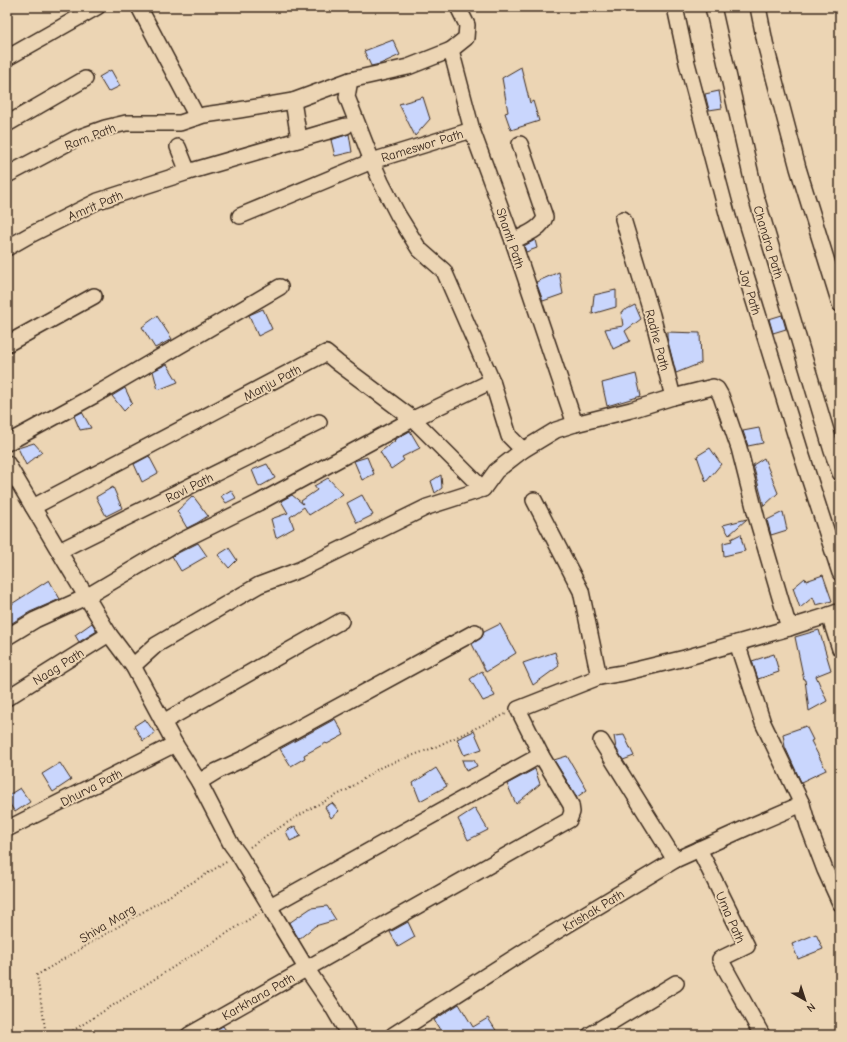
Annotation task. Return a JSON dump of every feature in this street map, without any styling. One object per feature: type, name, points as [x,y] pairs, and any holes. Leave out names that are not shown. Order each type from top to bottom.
[{"type":"street","points":[[7,58],[97,7]]},
{"type":"street","points":[[139,7],[197,117]]},
{"type":"street","name":"Ram Path","points":[[7,175],[78,138],[106,128],[126,124],[180,123],[204,115],[294,101],[350,80],[408,67],[451,50],[466,38],[467,25],[458,7]]},
{"type":"street","name":"Jay Path","points":[[675,7],[687,63],[728,217],[840,573]]},
{"type":"street","name":"Chandra Path","points":[[713,7],[755,193],[832,451],[840,473]]},
{"type":"street","points":[[758,7],[766,47],[798,168],[840,304]]},
{"type":"street","name":"Shanti Path","points":[[451,50],[472,130],[513,241],[576,424]]},
{"type":"street","points":[[7,124],[85,79]]},
{"type":"street","points":[[350,80],[347,97],[372,161],[398,215],[419,249],[444,271],[492,381],[509,436],[523,450]]},
{"type":"street","points":[[294,101],[299,139]]},
{"type":"street","name":"Amrit Path","points":[[7,248],[98,201],[188,172],[346,126]]},
{"type":"street","name":"Rameswor Path","points":[[240,216],[372,161],[472,130]]},
{"type":"street","points":[[513,241],[539,227],[543,223],[545,217],[520,144]]},
{"type":"street","points":[[178,147],[188,172]]},
{"type":"street","name":"Radhe Path","points":[[623,219],[652,315],[673,397]]},
{"type":"street","points":[[7,443],[95,395],[280,287]]},
{"type":"street","points":[[7,344],[94,296]]},
{"type":"street","name":"Manju Path","points":[[33,508],[326,353],[413,419],[483,489]]},
{"type":"street","points":[[7,637],[35,620],[86,596],[179,542],[258,503],[413,419],[492,381]]},
{"type":"street","points":[[133,666],[156,645],[259,585],[299,570],[427,507],[483,489],[496,471],[523,450],[556,430],[713,387],[717,389],[721,396],[739,448],[757,519],[789,628]]},
{"type":"street","name":"Ravi Path","points":[[59,551],[319,422]]},
{"type":"street","points":[[7,463],[109,634],[133,666],[175,744],[199,782],[232,844],[306,968],[332,1006],[349,1035]]},
{"type":"street","points":[[534,500],[581,591],[599,677]]},
{"type":"street","points":[[270,906],[541,755],[518,709],[599,677],[664,663],[789,628],[835,613],[840,649]]},
{"type":"street","points":[[163,722],[341,620]]},
{"type":"street","points":[[199,782],[475,632]]},
{"type":"street","name":"Naag Path","points":[[7,698],[109,634]]},
{"type":"street","points":[[737,643],[763,723],[802,804],[808,825],[825,870],[840,903]]},
{"type":"street","points":[[601,740],[675,860]]},
{"type":"street","name":"Dhurva Path","points":[[7,829],[175,744]]},
{"type":"street","name":"Karkhana Path","points":[[189,1035],[569,820],[572,812],[571,805],[541,755]]},
{"type":"street","name":"Krishak Path","points":[[393,1035],[542,940],[675,860],[802,804]]},
{"type":"street","name":"Uma Path","points":[[699,849],[746,946],[720,959],[762,1035]]},
{"type":"street","points":[[590,1035],[676,983]]},
{"type":"path","points":[[239,855],[272,832],[313,807],[347,790],[381,767],[433,748],[518,709]]},
{"type":"path","name":"Shiva Marg","points":[[46,1035],[37,975],[239,855]]},
{"type":"path","points":[[66,1035],[270,906]]},
{"type":"building","points":[[393,40],[400,55],[380,64],[371,66],[364,51]]},
{"type":"building","points":[[521,67],[530,103],[533,101],[539,121],[511,130],[505,113],[508,112],[502,78]]},
{"type":"building","points":[[111,70],[120,86],[108,92],[99,77]]},
{"type":"building","points":[[719,91],[722,108],[709,110],[705,94]]},
{"type":"building","points":[[423,97],[430,119],[415,136],[399,104]]},
{"type":"building","points":[[349,134],[352,152],[335,156],[331,140]]},
{"type":"building","points":[[535,240],[537,248],[526,252],[524,246]]},
{"type":"building","points":[[559,272],[563,294],[543,301],[536,282]]},
{"type":"building","points":[[616,290],[616,307],[592,314],[594,295]]},
{"type":"building","points":[[635,305],[641,319],[625,331],[630,341],[613,349],[605,329],[623,326],[621,312]]},
{"type":"building","points":[[263,309],[272,329],[258,336],[249,315]]},
{"type":"building","points":[[782,315],[786,329],[773,333],[769,319]]},
{"type":"building","points":[[157,316],[172,339],[155,348],[142,327]]},
{"type":"building","points":[[667,332],[700,333],[701,363],[676,373],[667,338]]},
{"type":"building","points":[[167,364],[178,382],[158,390],[153,371]]},
{"type":"building","points":[[636,374],[641,396],[607,406],[602,383]]},
{"type":"building","points":[[125,388],[132,403],[124,411],[112,396]]},
{"type":"building","points":[[82,412],[91,428],[80,430],[74,416]]},
{"type":"building","points":[[759,428],[763,443],[748,446],[743,431]]},
{"type":"building","points":[[410,431],[420,448],[402,457],[404,460],[391,469],[380,452],[395,441],[394,440]]},
{"type":"building","points":[[34,443],[42,452],[26,465],[18,448]]},
{"type":"building","points":[[710,448],[721,464],[706,482],[697,456]]},
{"type":"building","points":[[149,456],[158,473],[142,482],[134,464]]},
{"type":"building","points":[[367,457],[374,474],[362,480],[354,461]]},
{"type":"building","points":[[764,458],[778,493],[764,506],[753,465]]},
{"type":"building","points":[[267,464],[275,478],[259,487],[252,470]]},
{"type":"building","points":[[441,475],[442,488],[435,493],[431,481]]},
{"type":"building","points":[[328,478],[343,494],[309,515],[304,507],[290,517],[294,528],[276,538],[271,519],[288,513],[281,501],[292,495],[303,504],[301,501],[317,490],[314,486]]},
{"type":"building","points":[[113,487],[122,508],[106,516],[96,497]]},
{"type":"building","points":[[231,490],[236,498],[226,503],[221,496]]},
{"type":"building","points":[[362,495],[373,515],[357,523],[347,503]]},
{"type":"building","points":[[193,496],[208,516],[187,528],[177,511]]},
{"type":"building","points":[[783,512],[787,530],[771,535],[767,520]]},
{"type":"building","points":[[747,519],[729,535],[723,525]]},
{"type":"building","points":[[741,534],[745,551],[724,556],[723,543],[732,541],[731,539]]},
{"type":"building","points":[[198,543],[207,556],[181,571],[172,556]]},
{"type":"building","points":[[229,548],[237,560],[229,568],[218,555]]},
{"type":"building","points":[[823,575],[832,601],[816,605],[813,597],[800,608],[793,588],[805,578],[806,581]]},
{"type":"building","points":[[49,580],[60,599],[30,612],[7,626],[7,607]]},
{"type":"building","points":[[92,623],[97,631],[79,642],[75,635]]},
{"type":"building","points":[[500,624],[516,653],[486,672],[472,644],[482,637],[484,632]]},
{"type":"building","points":[[819,630],[831,670],[816,676],[827,701],[809,711],[805,680],[795,637]]},
{"type":"building","points":[[555,652],[559,666],[533,685],[523,663]]},
{"type":"building","points":[[774,654],[779,672],[758,679],[752,661]]},
{"type":"building","points":[[482,671],[495,696],[483,701],[470,679]]},
{"type":"building","points":[[145,719],[155,733],[143,741],[134,726]]},
{"type":"building","points":[[335,719],[344,735],[304,755],[305,758],[291,766],[280,749]]},
{"type":"building","points":[[806,726],[813,740],[811,741],[826,770],[801,782],[785,747],[783,734]]},
{"type":"building","points":[[474,731],[482,749],[464,755],[457,739]]},
{"type":"building","points":[[624,735],[634,756],[623,760],[616,748],[614,736]]},
{"type":"building","points":[[567,756],[587,790],[577,797],[554,760]]},
{"type":"building","points":[[462,760],[474,760],[477,766],[466,771]]},
{"type":"building","points":[[60,763],[71,780],[53,792],[42,774]]},
{"type":"building","points":[[436,768],[447,786],[420,801],[413,783]]},
{"type":"building","points":[[535,769],[540,784],[516,804],[507,784]]},
{"type":"building","points":[[20,788],[30,802],[15,812],[7,800],[7,796]]},
{"type":"building","points":[[332,803],[339,811],[331,818],[325,807]]},
{"type":"building","points":[[475,808],[488,830],[468,840],[458,819]]},
{"type":"building","points":[[295,826],[301,836],[290,841],[286,831]]},
{"type":"building","points":[[327,906],[336,920],[315,926],[299,939],[289,923],[311,908]]},
{"type":"building","points":[[408,922],[415,937],[398,947],[390,932]]},
{"type":"building","points":[[816,934],[823,949],[798,959],[792,944]]},
{"type":"building","points":[[459,1004],[473,1027],[488,1018],[499,1035],[443,1035],[434,1020]]},
{"type":"building","points":[[223,1026],[229,1035],[207,1035]]}]
